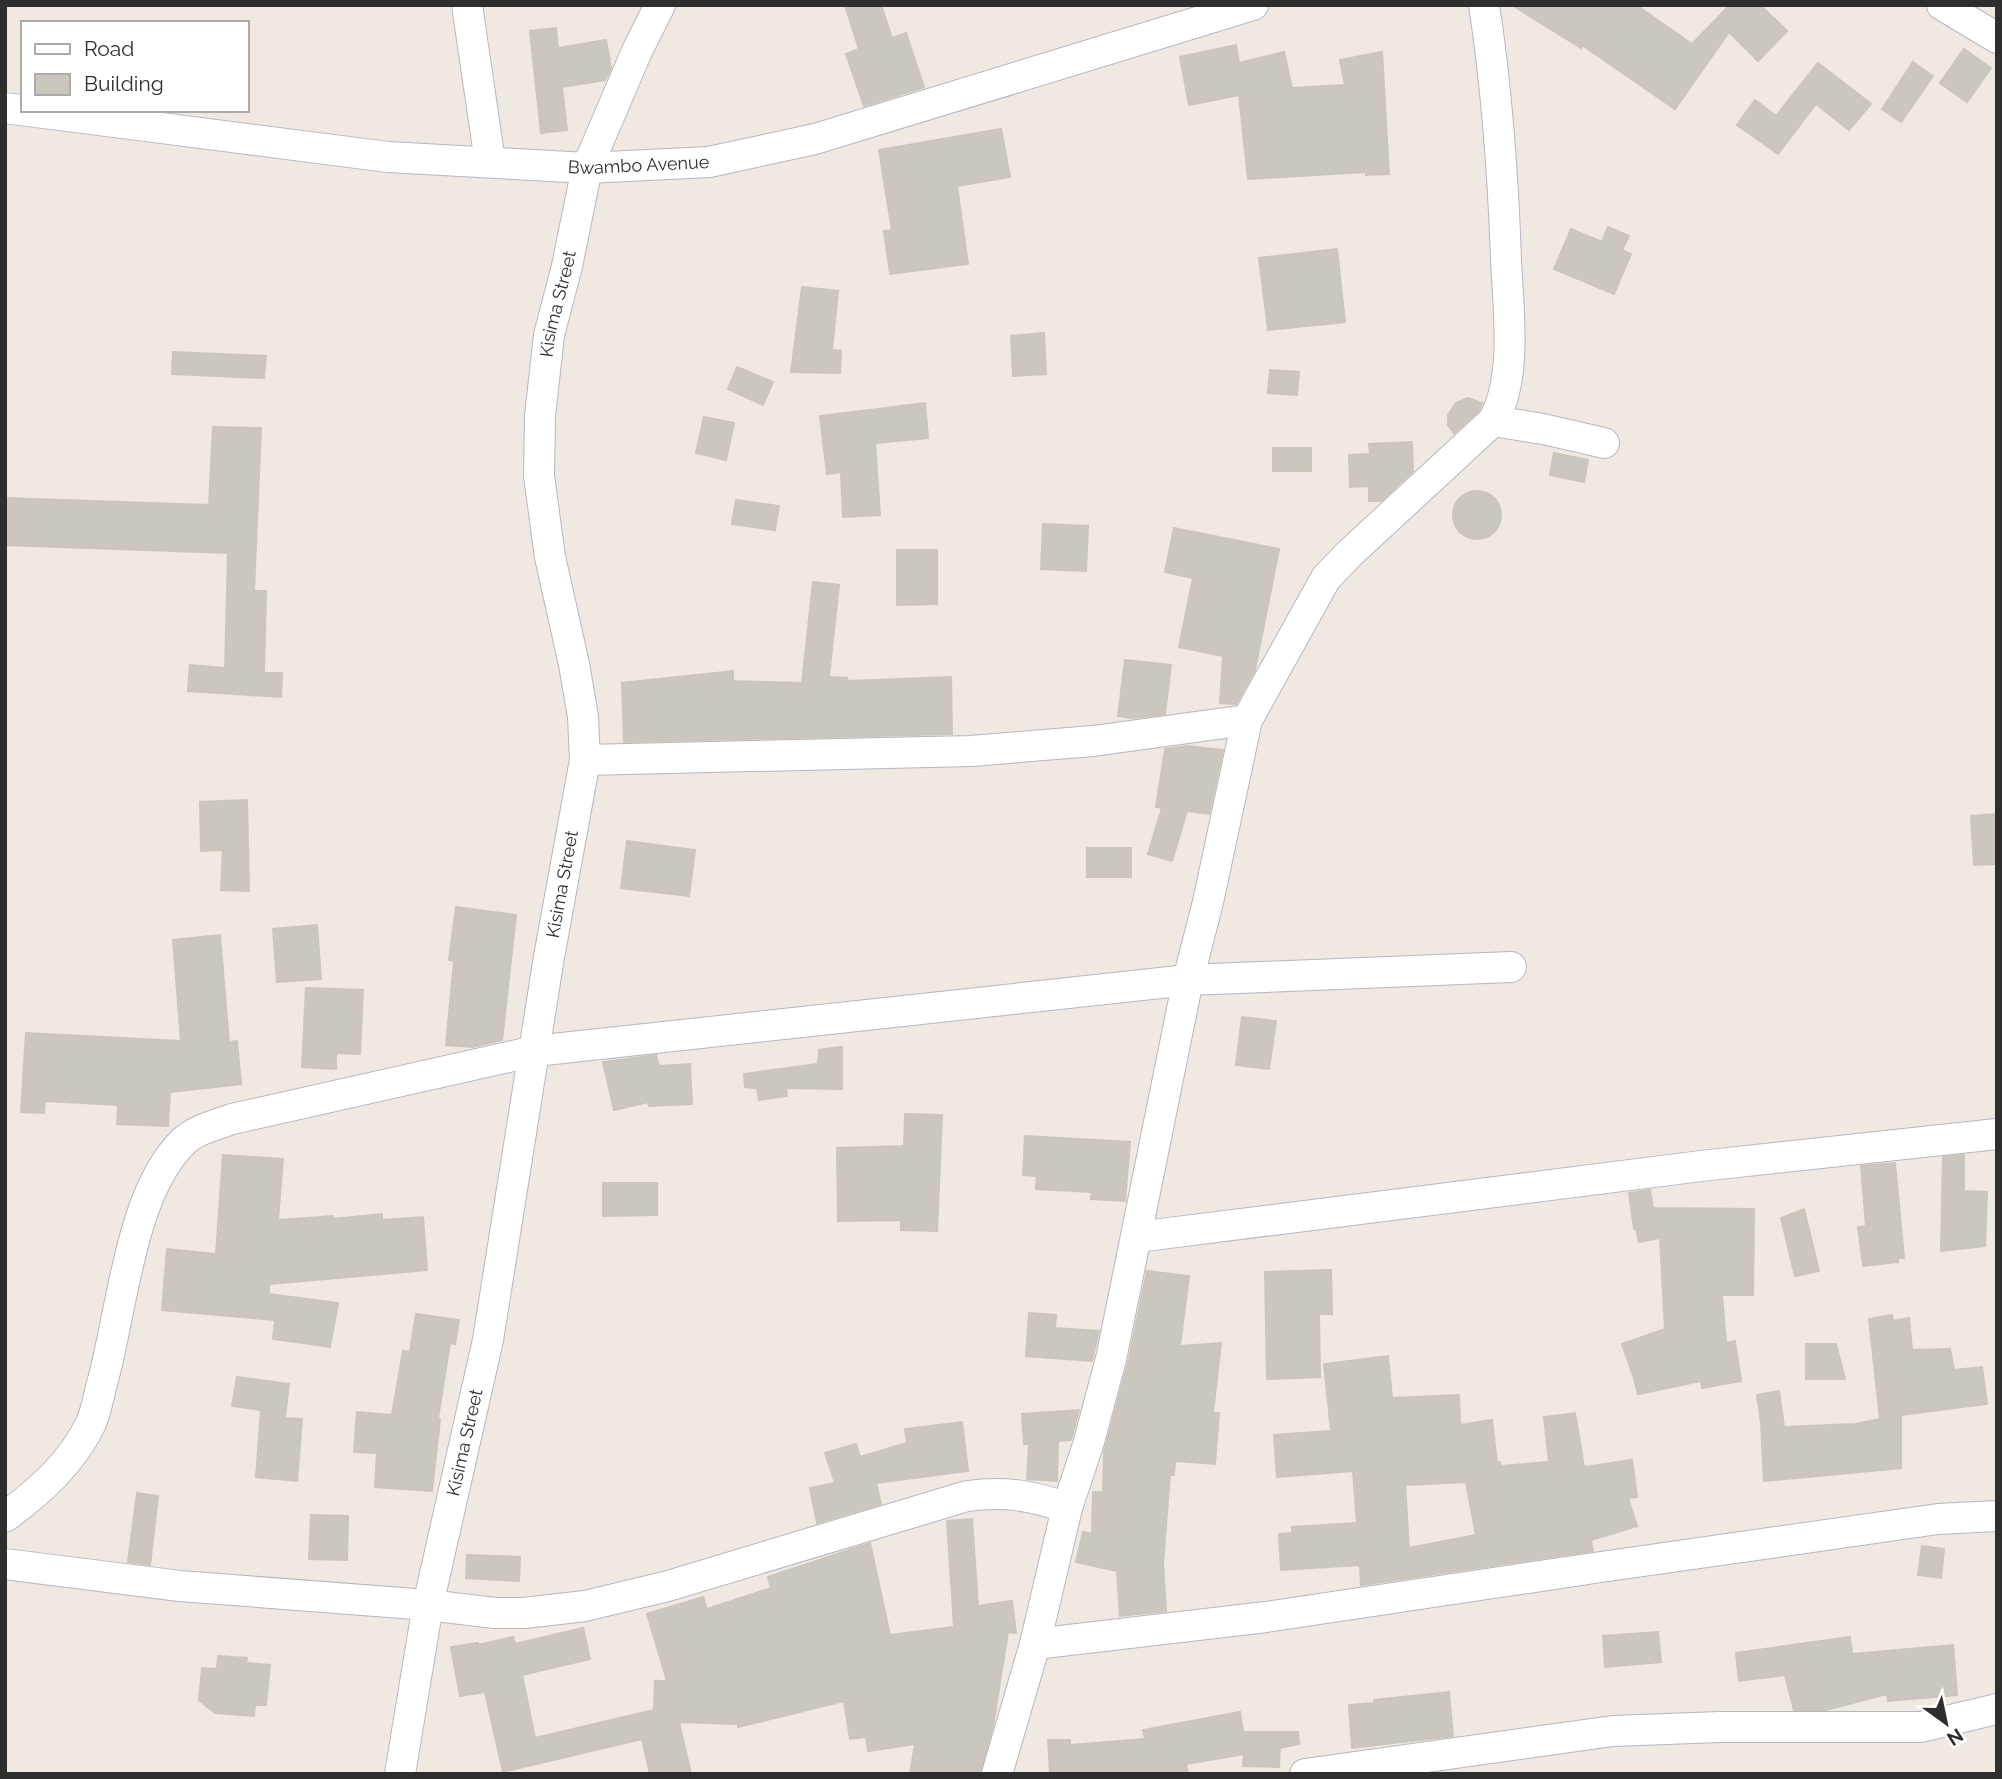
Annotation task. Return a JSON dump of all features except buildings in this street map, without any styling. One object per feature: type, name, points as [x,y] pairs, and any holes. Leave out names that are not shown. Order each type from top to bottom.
[{"type":"street","points":[[467,5],[491,162]]},
{"type":"street","name":"Kisima Street","points":[[400,1774],[428,1605],[488,1340],[586,760],[583,717],[550,557],[539,476],[540,416],[549,335],[567,266],[587,168],[637,51],[660,5]]},
{"type":"street","name":"Bwambo Avenue","points":[[36,112],[388,157],[587,168],[709,162],[815,139],[1253,5]]},
{"type":"street","points":[[996,1774],[1035,1644],[1067,1508],[1108,1371],[1188,980],[1208,902],[1247,720],[1326,578],[1493,421],[1501,407],[1507,379],[1508,327],[1499,138],[1493,64],[1483,5]]},
{"type":"street","points":[[1942,5],[1997,38]]},
{"type":"street","points":[[1493,421],[1604,443]]},
{"type":"street","points":[[586,760],[971,751],[1093,741],[1247,720]]},
{"type":"street","points":[[5,1517],[40,1490],[71,1456],[92,1422],[144,1205],[168,1160],[185,1140],[205,1128],[232,1119],[535,1051],[1188,980],[1511,967]]},
{"type":"street","points":[[1137,1237],[1701,1166],[1997,1134]]},
{"type":"street","points":[[5,1564],[180,1586],[524,1614],[585,1606],[667,1586],[967,1496],[1013,1493],[1067,1508]]},
{"type":"street","points":[[1035,1644],[1266,1617],[1924,1521],[1997,1516]]},
{"type":"street","points":[[1305,1774],[1613,1731],[1720,1727],[1921,1727],[1997,1709]]}]
